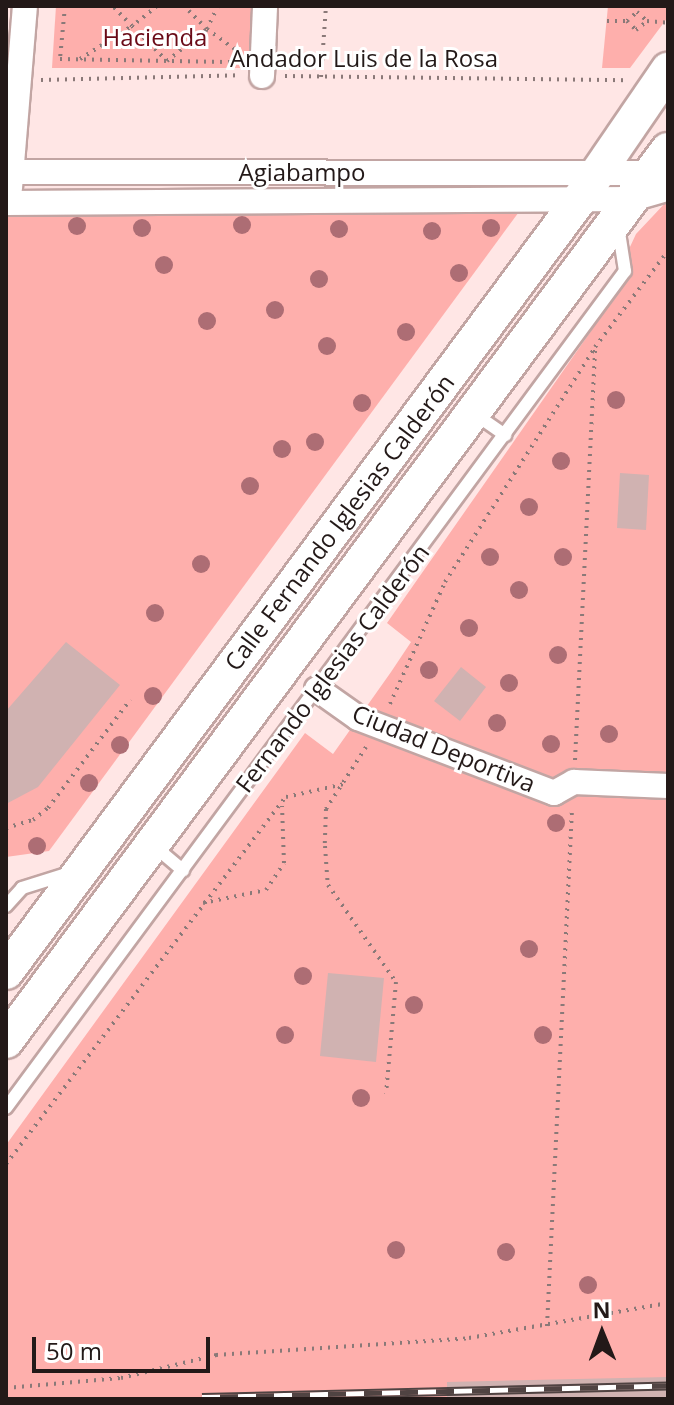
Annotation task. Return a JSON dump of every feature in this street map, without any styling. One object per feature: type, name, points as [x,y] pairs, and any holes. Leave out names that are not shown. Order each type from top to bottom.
[{"type":"street","points":[[8,203],[25,6]]},
{"type":"street","points":[[262,76],[265,6]]},
{"type":"street","name":"Calle Fernando Iglesias Calderón","points":[[6,972],[579,200],[664,75]]},
{"type":"street","name":"Calle Fernando Iglesias Calderón","points":[[6,1041],[624,209],[664,171]]},
{"type":"street","name":"Agiabampo","points":[[9,172],[664,171]]},
{"type":"street","name":"Agiabampo","points":[[8,203],[579,200],[624,209]]},
{"type":"street","name":"Ciudad Deportiva","points":[[317,689],[358,718],[554,793],[574,782],[668,786]]},
{"type":"lane","name":"Fernando Iglesias Calderón","points":[[6,1108],[627,268],[624,209]]},
{"type":"lane","points":[[474,413],[505,435]]},
{"type":"lane","points":[[152,843],[183,870]]},
{"type":"lane","points":[[6,906],[22,888],[81,869]]},
{"type":"path","points":[[65,6],[60,59],[253,63],[207,29],[184,6]]},
{"type":"path","points":[[113,6],[167,61]]},
{"type":"path","points":[[78,60],[132,26],[157,6]]},
{"type":"path","points":[[167,61],[207,29],[218,6]]},
{"type":"path","points":[[321,77],[326,6]]},
{"type":"path","points":[[607,21],[627,21],[637,12],[647,21],[668,23]]},
{"type":"path","points":[[627,21],[636,30],[647,21]]},
{"type":"path","name":"Andador Luis de la Rosa","points":[[19,80],[664,75]]},
{"type":"path","points":[[403,680],[445,582],[595,347],[668,251]]},
{"type":"path","points":[[547,1326],[595,347]]},
{"type":"path","points":[[6,828],[33,820],[48,808],[130,700]]},
{"type":"path","points":[[379,726],[326,809],[328,885],[396,982],[386,1094]]},
{"type":"path","points":[[6,1164],[286,797],[344,784]]},
{"type":"path","points":[[203,903],[266,890],[284,863],[281,803]]},
{"type":"path","points":[[6,1388],[121,1378],[216,1355],[393,1346],[547,1326],[668,1303]]},
{"type":"green space","name":"Hacienda","points":[[56,6],[259,6],[256,68],[52,68]]},
{"type":"green space","points":[[608,6],[668,6],[668,17],[630,68],[602,68]]},
{"type":"green space","points":[[668,200],[668,1399],[6,1399],[6,1145],[305,733],[333,754],[391,672],[411,642],[387,623],[591,331],[636,234]]},
{"type":"green space","points":[[527,201],[49,851],[6,857],[6,209]]},
{"type":"building","points":[[620,473],[649,475],[646,530],[617,528]]},
{"type":"building","points":[[66,642],[120,685],[38,787],[6,804],[6,711]]},
{"type":"building","points":[[461,667],[486,687],[460,721],[434,701]]},
{"type":"building","points":[[328,973],[384,978],[376,1062],[320,1056]]},
{"type":"building","points":[[668,1377],[668,1399],[447,1399],[447,1382]]},
{"type":"railway","points":[[202,1397],[668,1386]]}]
